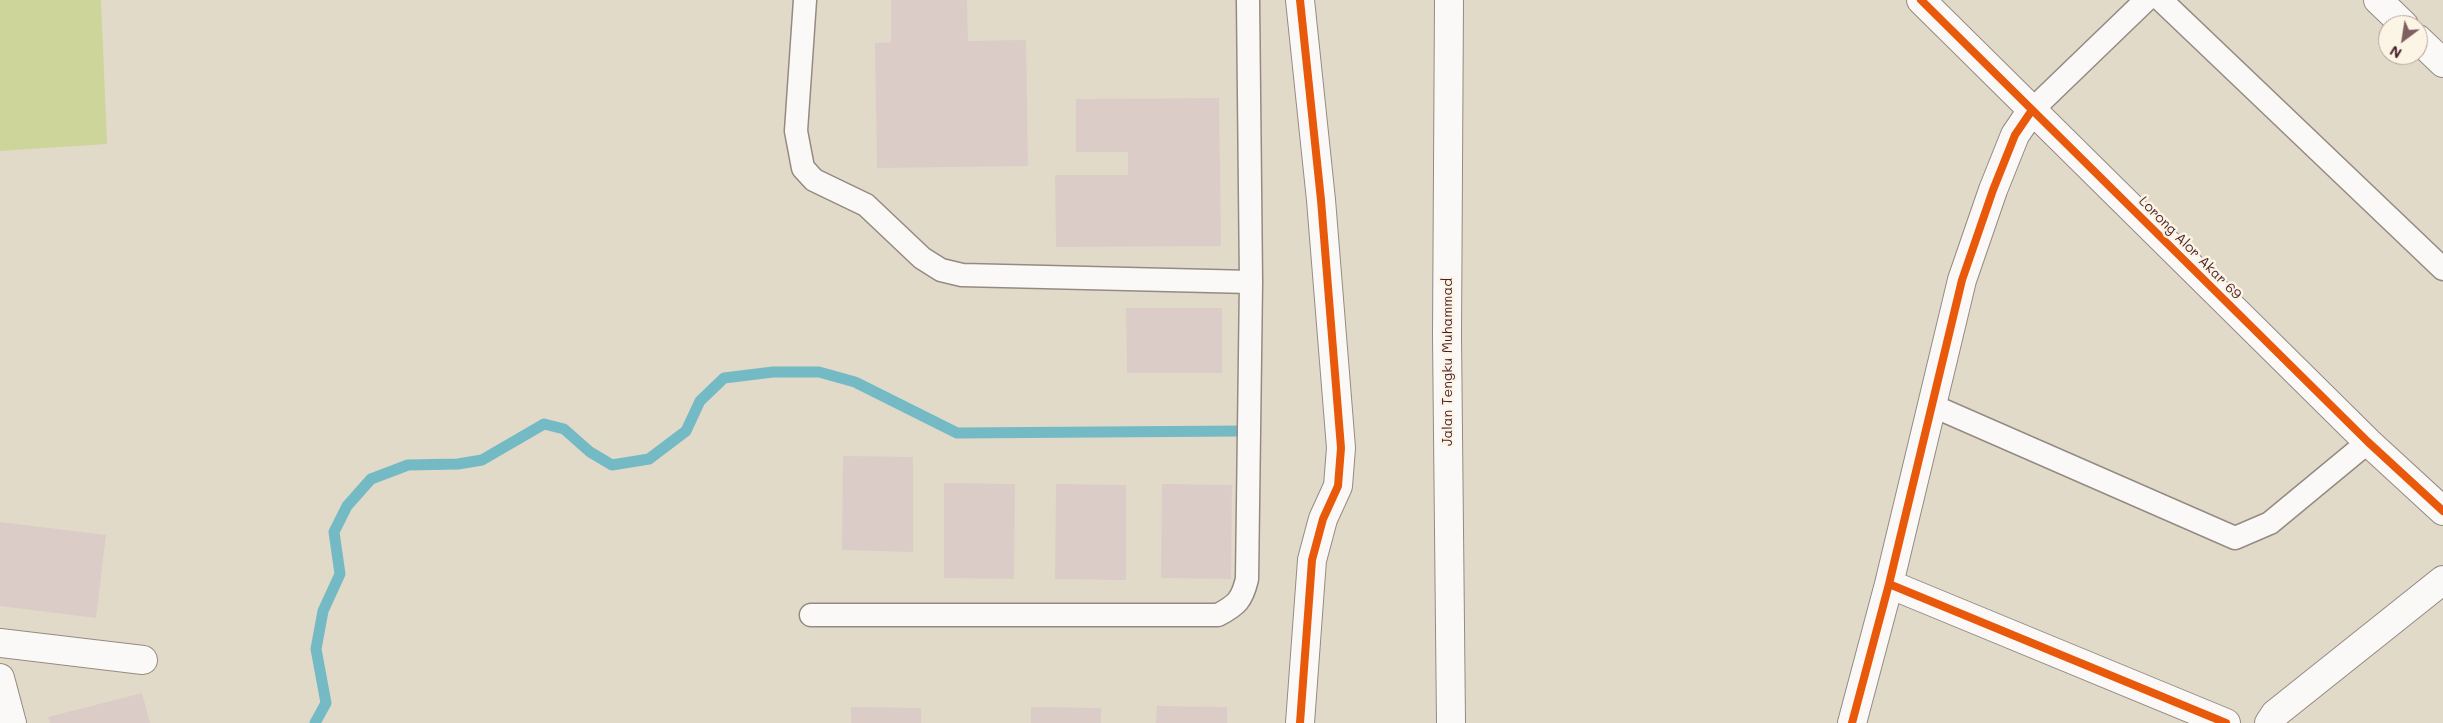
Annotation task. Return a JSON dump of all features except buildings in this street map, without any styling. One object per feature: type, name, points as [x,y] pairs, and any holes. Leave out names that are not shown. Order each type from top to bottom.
[{"type":"street","points":[[1300,0],[1321,200],[1341,448],[1338,486],[1323,519],[1312,560],[1300,723]]},
{"type":"street","name":"Jalan Tengku Muhammad","points":[[1449,0],[1447,336],[1451,723]]},
{"type":"street","name":"Lorong Alor Akar 69","points":[[1921,0],[2368,442],[2443,511]]},
{"type":"street","points":[[2378,0],[2394,15]]},
{"type":"street","points":[[2428,49],[2443,63]]},
{"type":"street","points":[[1852,723],[1889,584],[1962,280],[1993,190],[2015,135],[2032,110]]},
{"type":"street","points":[[2269,723],[2274,714],[2443,580]]},
{"type":"street","points":[[1889,584],[2226,723]]},
{"type":"street","points":[[0,643],[143,660]]},
{"type":"street","points":[[0,678],[12,723]]},
{"type":"lane","points":[[805,0],[796,131],[803,168],[814,180],[866,205],[922,258],[941,270],[962,275],[1251,282]]},
{"type":"lane","points":[[811,615],[1218,615],[1233,607],[1242,596],[1247,579],[1251,282],[1248,0]]},
{"type":"lane","points":[[2032,110],[2146,0]]},
{"type":"lane","points":[[2161,0],[2443,269]]},
{"type":"lane","points":[[1931,406],[2235,538],[2270,523],[2368,442]]},
{"type":"green space","points":[[0,0],[101,0],[107,144],[0,151]]},
{"type":"waterway","points":[[315,723],[326,703],[316,649],[323,611],[340,574],[334,532],[347,506],[371,479],[408,465],[458,464],[482,460],[544,424],[564,429],[590,452],[612,465],[649,459],[686,431],[700,401],[724,378],[773,372],[819,372],[855,382],[957,433],[1242,431]]},
{"type":"cycle path","points":[[1300,0],[1321,200],[1341,448],[1338,486],[1323,519],[1312,560],[1300,723]]},
{"type":"cycle path","points":[[1921,0],[2368,442],[2443,511]]},
{"type":"cycle path","points":[[1852,723],[1889,584],[1962,280],[1993,190],[2015,135],[2032,110]]},
{"type":"cycle path","points":[[1889,584],[2226,723]]}]
